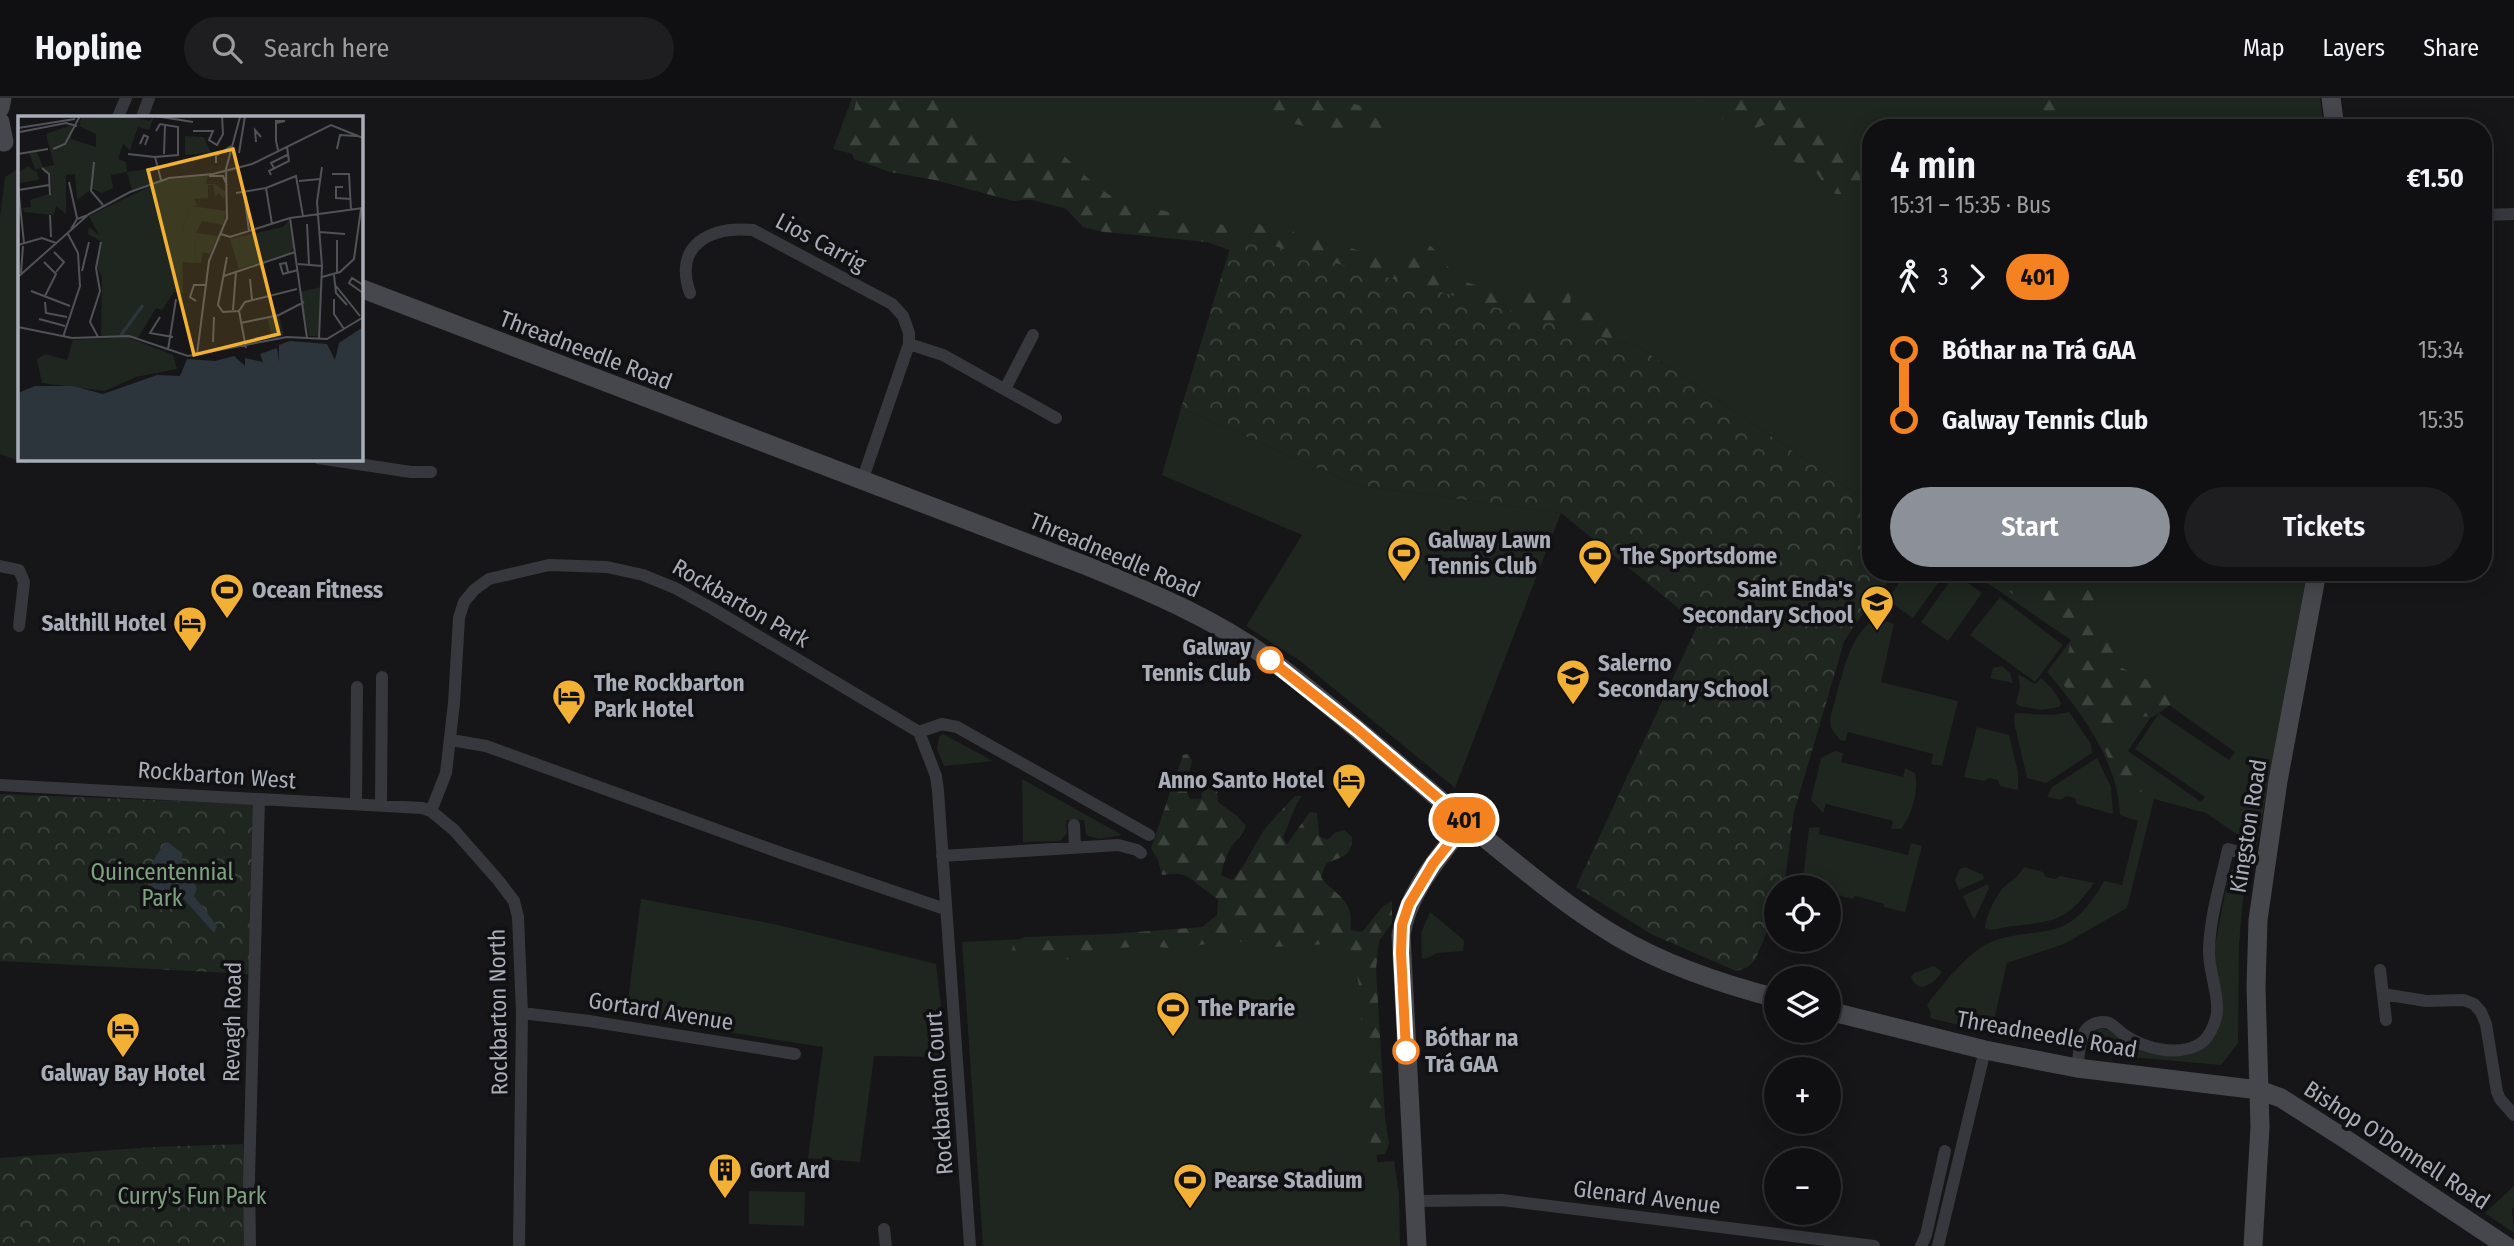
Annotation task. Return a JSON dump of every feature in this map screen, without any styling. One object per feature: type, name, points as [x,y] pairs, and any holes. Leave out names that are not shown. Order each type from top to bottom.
[{"type":"main road","points":[[0,108],[2,98]]},
{"type":"main road","points":[[2331,98],[2334,119]]},
{"type":"main road","name":"Threadneedle Road","points":[[362,289],[1087,566],[1153,594],[1212,624],[1277,664],[1581,914],[1620,938],[1691,972],[1764,994]]},
{"type":"main road","name":"Kingston Road","points":[[2253,1246],[2260,1127],[2256,987],[2258,920],[2278,782],[2315,581]]},
{"type":"main road","points":[[1417,1246],[1401,935],[1409,904],[1433,864],[1466,822]]},
{"type":"main road","name":"Threadneedle Road","points":[[1841,1014],[2077,1068],[2259,1090]]},
{"type":"main road","name":"Bishop O'Donnell Road","points":[[2259,1090],[2281,1098],[2339,1134],[2506,1246]]},
{"type":"street","points":[[118,116],[126,98]]},
{"type":"street","points":[[142,116],[149,98]]},
{"type":"street","points":[[2492,215],[2514,214]]},
{"type":"street","name":"Lios Carrig","points":[[690,293],[685,269],[695,245],[704,237],[719,231],[753,230],[892,304],[903,316],[909,333],[909,344]]},
{"type":"street","points":[[1005,388],[1033,335]]},
{"type":"street","points":[[862,481],[909,344],[933,350],[1056,418]]},
{"type":"street","points":[[331,460],[411,472],[431,472]]},
{"type":"street","name":"Rockbarton Park","points":[[430,811],[446,774],[451,740],[459,618],[464,602],[489,579],[538,566],[570,564],[655,578],[713,609],[919,732]]},
{"type":"street","points":[[0,566],[19,570],[24,582],[19,626]]},
{"type":"street","points":[[381,804],[382,677]]},
{"type":"street","points":[[356,803],[357,687]]},
{"type":"street","points":[[451,740],[499,751],[780,853],[945,909],[936,776],[919,732],[942,724],[957,727],[1149,835]]},
{"type":"street","name":"Rockbarton West","points":[[0,785],[381,804],[430,811]]},
{"type":"street","name":"Revagh Road","points":[[250,1246],[259,799]]},
{"type":"street","name":"Rockbarton North","points":[[430,811],[454,830],[514,901],[518,917],[522,1013],[519,1246]]},
{"type":"street","points":[[1074,825],[1075,847]]},
{"type":"street","points":[[942,856],[1118,845],[1137,849],[1141,853]]},
{"type":"street","points":[[2077,1068],[2083,1034],[2090,1026],[2099,1022],[2113,1026],[2135,1041],[2162,1050],[2193,1046],[2208,1035],[2217,1013],[2209,957],[2211,932],[2228,849],[2244,853]]},
{"type":"street","name":"Rockbarton Court","points":[[945,909],[970,1246]]},
{"type":"street","points":[[2380,970],[2386,1020]]},
{"type":"street","points":[[2383,994],[2426,1001],[2465,1000],[2478,1007],[2486,1024],[2497,1091],[2500,1099],[2514,1115]]},
{"type":"street","name":"Gortard Avenue","points":[[522,1013],[795,1054]]},
{"type":"street","points":[[1938,1246],[1985,1049]]},
{"type":"street","points":[[1921,1246],[1926,1235],[1945,1151]]},
{"type":"street","name":"Glenard Avenue","points":[[1414,1201],[1502,1200],[1874,1246]]},
{"type":"street","points":[[884,1229],[886,1246]]},
{"type":"green space","points":[[852,98],[2320,98],[2323,119],[1862,119],[1862,498],[1639,347],[1234,235],[1075,211],[833,149]]},
{"type":"green space","points":[[857,98],[954,98],[983,137],[1007,158],[1036,150],[1063,155],[1094,184],[1115,199],[1232,227],[1253,220],[1264,227],[1289,226],[1298,237],[1327,240],[1402,265],[1403,242],[1415,240],[1431,246],[1454,274],[1471,284],[1511,289],[1561,286],[1571,294],[1570,310],[1597,314],[1612,320],[1621,354],[1238,253],[1207,242],[1104,232],[1083,227],[1055,197],[1013,201],[935,180],[890,172],[854,159],[847,139]]},
{"type":"green space","points":[[1238,98],[1322,99],[1383,110],[1391,119],[1379,141],[1365,131],[1310,127],[1262,118],[1253,104]]},
{"type":"green space","points":[[1701,98],[1790,98],[1807,127],[1855,153],[1862,174],[1862,206],[1850,194],[1836,194],[1828,190],[1816,172],[1785,157],[1772,144],[1775,133],[1767,124],[1742,133]]},
{"type":"green space","points":[[2038,98],[2058,98],[2076,107],[2082,119],[2027,119]]},
{"type":"green space","points":[[2228,110],[2239,119],[2210,119],[2217,112]]},
{"type":"green space","points":[[18,169],[18,460],[27,460],[27,464],[0,454],[0,218],[5,177]]},
{"type":"green space","points":[[1234,235],[1639,347],[1862,498],[1862,581],[1888,581],[1844,642],[1794,812],[1786,875],[1764,875],[1764,939],[1755,960],[1748,967],[1736,971],[1651,934],[1576,887],[1698,624],[1561,513],[1357,485],[1181,408]]},
{"type":"green space","name":"Galway Lawn Tennis Club","points":[[1181,408],[1357,485],[1561,513],[1455,788],[1299,660],[1246,626],[1302,535],[1162,475]]},
{"type":"green space","points":[[1901,581],[1940,581],[1913,618],[1887,600]]},
{"type":"green space","points":[[1950,581],[1965,581],[1982,593],[1948,641],[1921,622]]},
{"type":"green space","points":[[1984,581],[2305,581],[2257,845],[2206,813],[2154,799],[2127,908],[2064,944],[2007,963],[1991,1033],[1930,1018],[1927,1005],[1955,971],[1980,948],[2004,938],[2063,926],[2084,910],[2104,881],[2122,885],[2138,821],[2120,815],[2115,783],[2103,753],[2077,710],[2047,672],[2071,640]],"holes":[[[2162,700],[2235,752],[2229,760],[2159,713],[2135,749],[2205,797],[2201,802],[2128,751]]]},
{"type":"green space","points":[[1995,581],[2094,581],[2099,602],[2092,623],[2110,639],[2114,664],[2160,686],[2172,704],[2153,717],[2125,715],[2119,727],[2120,739],[2142,791],[2131,798],[2123,797],[2118,780],[2096,734],[2057,676],[2061,663],[2068,654],[2072,636]]},
{"type":"green space","points":[[2000,597],[2063,645],[2035,682],[1970,635]]},
{"type":"green space","points":[[1878,619],[1894,624],[1881,682],[1958,701],[1942,766],[1931,764],[1933,754],[1848,732],[1845,741],[1840,740],[1831,728],[1830,719],[1852,647],[1859,634]]},
{"type":"green space","points":[[2002,666],[2010,673],[2013,683],[1990,678],[1993,668]]},
{"type":"green space","points":[[2018,674],[2035,684],[2041,678],[2057,696],[2061,703],[2059,707],[2042,710],[2019,706],[2016,703],[2020,687]]},
{"type":"green space","points":[[2069,712],[2091,744],[2092,753],[2046,783],[2027,778],[2014,722],[2015,713],[2053,715]]},
{"type":"green space","points":[[1977,727],[2009,735],[2018,772],[2018,790],[2000,786],[1998,780],[1989,778],[1984,781],[1964,777]]},
{"type":"green space","points":[[943,734],[993,761],[944,766],[937,749],[939,737]]},
{"type":"green space","points":[[1835,751],[1843,753],[1841,762],[1903,777],[1905,768],[1915,773],[1914,802],[1901,829],[1891,829],[1893,821],[1826,804],[1823,813],[1811,800],[1821,758]]},
{"type":"green space","points":[[1188,754],[1192,761],[1185,788],[1190,799],[1201,799],[1204,781],[1216,775],[1218,802],[1246,826],[1228,853],[1221,875],[1232,880],[1271,822],[1295,796],[1302,796],[1283,838],[1287,844],[1310,812],[1317,813],[1319,836],[1327,840],[1344,830],[1352,837],[1348,853],[1326,864],[1321,877],[1348,907],[1356,940],[1382,907],[1392,901],[1392,923],[1379,941],[1376,969],[1389,1144],[1385,1154],[1375,1155],[1370,1146],[1372,1133],[1359,986],[1353,953],[1339,945],[1273,947],[1237,941],[1169,948],[1117,948],[1096,958],[1042,960],[1011,954],[1014,941],[1025,937],[1202,927],[1217,915],[1218,900],[1185,876],[1162,875],[1151,848],[1183,755]]},
{"type":"green space","points":[[2097,758],[2111,787],[2113,814],[2077,804],[2075,798],[2066,796],[2061,800],[2047,797],[2052,787]]},
{"type":"green space","points":[[1022,779],[1122,835],[1099,839],[1086,835],[1084,820],[1066,820],[1067,833],[1060,841],[1023,842]]},
{"type":"green space","name":"Quincentennial Park","points":[[0,794],[254,804],[249,974],[0,961]]},
{"type":"green space","points":[[1820,827],[1819,834],[1908,855],[1911,843],[1922,846],[1905,912],[1855,896],[1853,899],[1841,896],[1841,875],[1803,875],[1809,828]]},
{"type":"green space","points":[[2246,864],[2239,944],[2238,1043],[2221,1065],[2096,1054],[2090,1047],[2089,1040],[2092,1033],[2100,1028],[2193,1053],[2212,1040],[2219,1027],[2214,950],[2229,873],[2238,865]]},
{"type":"green space","points":[[1965,867],[1983,875],[1984,879],[1959,890],[1955,880],[1960,869]]},
{"type":"green space","points":[[2024,867],[2043,872],[2046,877],[2055,879],[2060,876],[2094,883],[2076,905],[2059,917],[2040,923],[1985,928],[1997,896]]},
{"type":"green space","points":[[1988,884],[1989,888],[1974,920],[1963,896]]},
{"type":"green space","points":[[641,899],[774,924],[936,964],[947,1057],[874,1056],[860,1162],[808,1158],[823,1047],[626,1016]]},
{"type":"green space","points":[[1430,912],[1464,940],[1463,951],[1437,953],[1422,958],[1421,933]]},
{"type":"green space","name":"The Prarie","points":[[1317,925],[1371,933],[1377,1162],[1394,1161],[1399,1193],[1400,1246],[983,1246],[962,942]]},
{"type":"green space","points":[[1934,966],[1942,972],[1935,980],[1922,987],[1914,983],[1911,977],[1914,973]]},
{"type":"green space","name":"Curry's Fun Park","points":[[243,1144],[245,1246],[0,1246],[0,1158]]},
{"type":"green space","points":[[2514,1186],[2512,1209],[2514,1233],[2485,1213]]},
{"type":"green space","points":[[749,1191],[805,1192],[804,1226],[749,1224]]},
{"type":"shaded area","points":[[167,842],[182,853],[182,862],[197,888],[194,896],[217,926],[214,933],[183,898],[148,886],[153,862]]},
{"type":"bus line","name":"401","points":[[1270,660],[1357,729],[1466,822],[1433,864],[1409,904],[1402,925],[1406,1051]]},
{"type":"place","name":"Galway Lawn Tennis Club","points":[[1404,583]]},
{"type":"place","name":"The Sportsdome","points":[[1595,586]]},
{"type":"place","name":"Ocean Fitness","points":[[227,620]]},
{"type":"place","name":"Saint Enda's Secondary School","points":[[1877,632]]},
{"type":"place","name":"Salthill Hotel","points":[[190,653]]},
{"type":"place","name":"Galway Tennis Club","points":[[1270,660]]},
{"type":"place","name":"Salerno Secondary School","points":[[1573,706]]},
{"type":"place","name":"The Rockbarton Park Hotel","points":[[569,726]]},
{"type":"place","name":"Anno Santo Hotel","points":[[1349,810]]},
{"type":"place","name":"The Prarie","points":[[1173,1038]]},
{"type":"place","name":"Bóthar na Trá GAA","points":[[1406,1051]]},
{"type":"place","name":"Galway Bay Hotel","points":[[123,1059]]},
{"type":"place","name":"Gort Ard","points":[[725,1200]]},
{"type":"place","name":"Pearse Stadium","points":[[1190,1210]]}]
